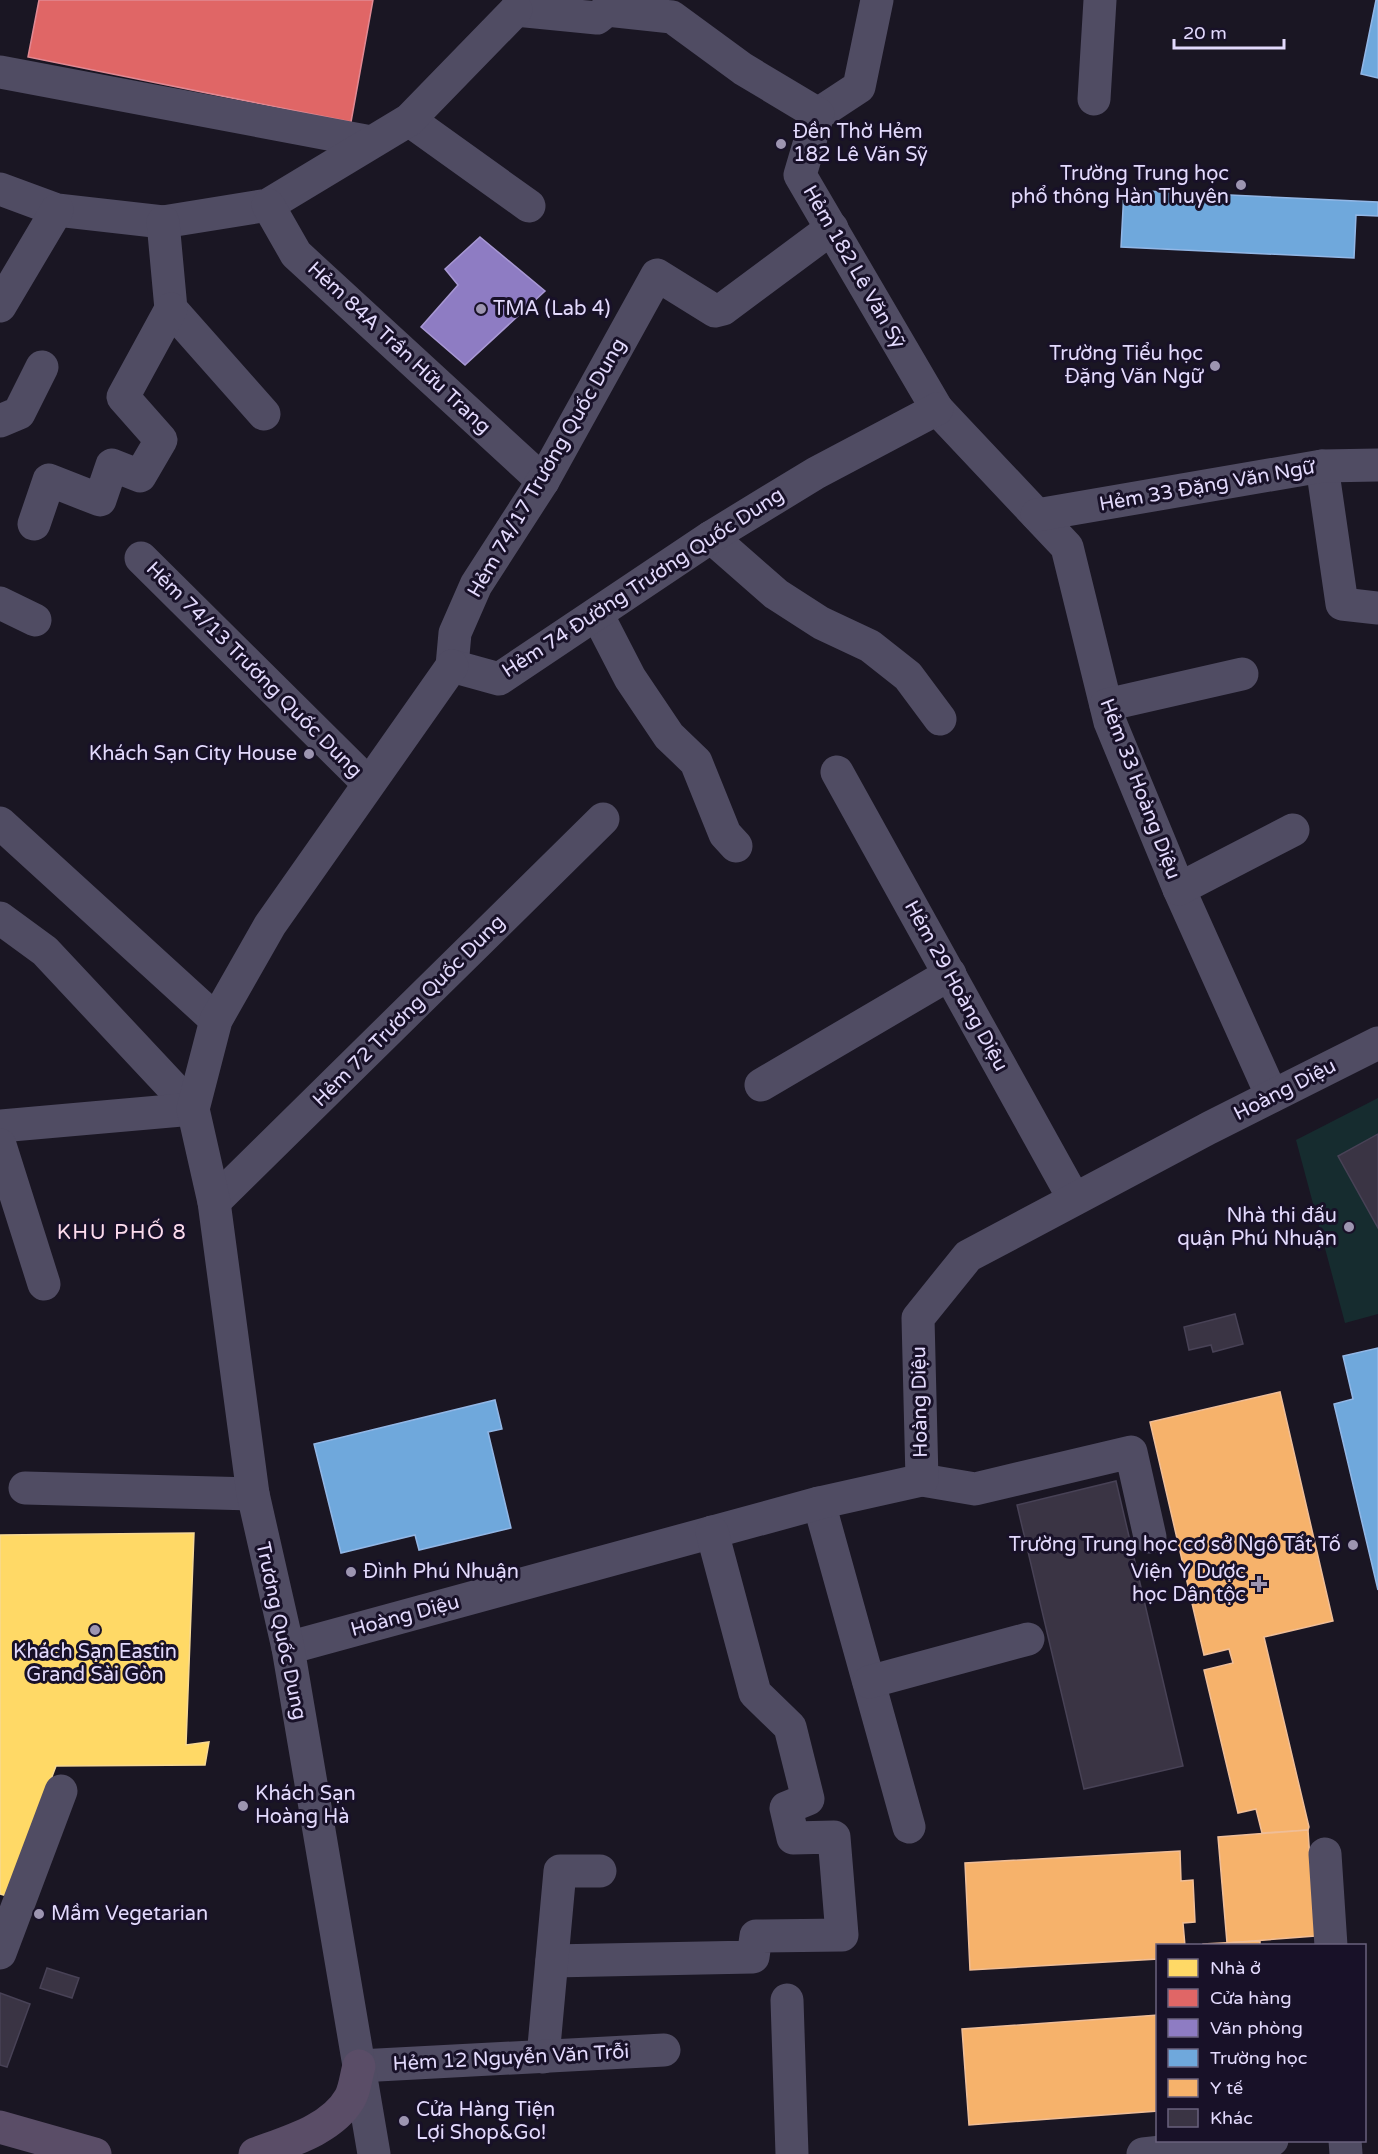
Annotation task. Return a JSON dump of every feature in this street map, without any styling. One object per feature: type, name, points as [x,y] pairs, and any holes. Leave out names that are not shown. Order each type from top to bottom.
[{"type":"main road","points":[[255,2154],[294,2140],[329,2121],[350,2098],[359,2066]]},
{"type":"main road","points":[[0,2127],[95,2154]]},
{"type":"street","points":[[0,189],[57,210],[163,222],[268,205],[409,120],[517,5],[597,18],[608,10],[672,17],[743,69],[818,114],[859,87],[877,0]]},
{"type":"street","points":[[1094,99],[1100,0]]},
{"type":"street","points":[[0,72],[371,142]]},
{"type":"street","name":"Hẻm 182 Lê Văn Sỹ","points":[[818,114],[800,175],[937,409]]},
{"type":"street","points":[[409,120],[529,206]]},
{"type":"street","name":"Hẻm 84A Trần Hữu Trang","points":[[268,205],[296,254],[543,481]]},
{"type":"street","points":[[0,306],[57,210]]},
{"type":"street","points":[[34,524],[49,480],[100,500],[112,465],[140,476],[161,440],[123,397],[171,309],[163,222]]},
{"type":"street","name":"Hẻm 74/17 Trương Quốc Dung","points":[[452,666],[455,633],[476,585],[543,481],[657,275],[715,311],[723,309],[832,228]]},
{"type":"street","points":[[171,309],[264,414]]},
{"type":"street","points":[[0,421],[19,413],[42,367]]},
{"type":"street","name":"Hẻm 33 Hoàng Diệu","points":[[937,409],[1067,547],[1110,722],[1179,889],[1272,1096]]},
{"type":"street","name":"Hẻm 74 Đường Trương Quốc Dung","points":[[452,666],[500,679],[711,537],[816,473],[937,409]]},
{"type":"street","name":"Hẻm 33 Đặng Văn Ngữ","points":[[1036,515],[1322,466],[1378,465]]},
{"type":"street","points":[[1322,466],[1342,604],[1378,608]]},
{"type":"street","points":[[711,537],[776,594],[822,623],[870,646],[909,676],[940,719]]},
{"type":"street","name":"Hẻm 74/13 Trương Quốc Dung","points":[[141,558],[368,783]]},
{"type":"street","points":[[0,603],[34,620]]},
{"type":"street","points":[[597,614],[630,678],[669,736],[696,762],[725,834],[736,846]]},
{"type":"street","points":[[193,1108],[216,1020],[270,925],[452,666]]},
{"type":"street","points":[[1106,705],[1242,674]]},
{"type":"street","name":"Hẻm 29 Hoàng Diệu","points":[[837,772],[1074,1199]]},
{"type":"street","name":"Hẻm 72 Trương Quốc Dung","points":[[214,1202],[603,819]]},
{"type":"street","points":[[0,823],[216,1020]]},
{"type":"street","points":[[1179,889],[1293,830]]},
{"type":"street","points":[[0,918],[45,951],[193,1108]]},
{"type":"street","points":[[761,1085],[950,974]]},
{"type":"street","name":"Hoàng Diệu","points":[[288,1648],[819,1503],[922,1480],[918,1318],[968,1256],[1272,1096],[1378,1043]]},
{"type":"street","points":[[0,1126],[193,1108]]},
{"type":"street","name":"Trương Quốc Dung","points":[[193,1108],[214,1202],[253,1494],[288,1648],[374,2154]]},
{"type":"street","points":[[0,1145],[44,1284]]},
{"type":"street","points":[[922,1480],[975,1489],[1131,1452],[1150,1537]]},
{"type":"street","points":[[25,1488],[253,1494]]},
{"type":"street","points":[[819,1503],[909,1827]]},
{"type":"street","points":[[552,1961],[753,1957],[756,1936],[842,1935],[834,1837],[793,1838],[786,1808],[808,1799],[790,1727],[755,1693],[712,1532]]},
{"type":"street","points":[[868,1682],[1028,1639]]},
{"type":"street","points":[[0,1953],[61,1791]]},
{"type":"street","points":[[1324,1854],[1331,1944]]},
{"type":"street","points":[[543,2057],[560,1871],[600,1871]]},
{"type":"street","points":[[787,2000],[792,2154]]},
{"type":"street","name":"Hẻm 12 Nguyễn Văn Trỗi","points":[[359,2066],[664,2050]]},
{"type":"street","points":[[1143,2154],[1254,2142]]},
{"type":"green space","name":"Nhà thi đấu quận Phú Nhuận","points":[[1378,1098],[1378,1314],[1345,1323],[1296,1140]]},
{"type":"building: Nhà ở","name":"Khách Sạn Eastin Grand Sài Gòn","points":[[194,1533],[186,1745],[209,1742],[205,1765],[56,1766],[7,1896],[0,1894],[0,1535]]},
{"type":"building: Cửa hàng","points":[[39,0],[373,0],[351,122],[28,57]]},
{"type":"building: Văn phòng","name":"TMA (Lab 4)","points":[[480,237],[545,291],[465,365],[421,327],[458,285],[445,269]]},
{"type":"building: Trường học","points":[[1376,0],[1378,0],[1378,78],[1361,74]]},
{"type":"building: Trường học","points":[[1124,190],[1378,202],[1378,216],[1356,215],[1354,258],[1121,247]]},
{"type":"building: Trường học","points":[[1378,1348],[1378,1590],[1334,1404],[1353,1399],[1343,1356]]},
{"type":"building: Trường học","points":[[495,1400],[502,1429],[488,1432],[511,1528],[419,1550],[415,1535],[341,1553],[314,1444]]},
{"type":"building: Y tế","points":[[1280,1392],[1333,1621],[1264,1637],[1309,1827],[1308,1830],[1262,1833],[1256,1809],[1238,1813],[1204,1670],[1233,1663],[1229,1649],[1204,1655],[1150,1422]]},
{"type":"building: Y tế","points":[[1308,1830],[1315,1936],[1227,1943],[1218,1837]]},
{"type":"building: Y tế","points":[[1180,1851],[1181,1881],[1193,1880],[1195,1922],[1183,1923],[1185,1944],[1156,1944],[1156,1959],[970,1970],[965,1863]]},
{"type":"building: Y tế","points":[[1260,1941],[1260,1944],[1203,1944]]},
{"type":"building: Y tế","points":[[1156,2015],[1156,2111],[969,2125],[962,2029]]},
{"type":"building: Khác","points":[[1378,1134],[1378,1228],[1338,1156]]},
{"type":"building: Khác","points":[[1235,1314],[1243,1344],[1213,1352],[1211,1345],[1189,1350],[1184,1327]]},
{"type":"building: Khác","points":[[1116,1481],[1183,1766],[1084,1789],[1017,1505]]},
{"type":"building: Khác","points":[[47,1968],[79,1978],[72,1998],[40,1988]]},
{"type":"building: Khác","points":[[0,1993],[30,2004],[7,2067],[0,2065]]},
{"type":"place","name":"Đền Thờ Hẻm 182 Lê Văn Sỹ","points":[[781,144]]},
{"type":"place","name":"Trường Trung học phổ thông Hàn Thuyên","points":[[1241,185]]},
{"type":"place","name":"TMA (Lab 4)","points":[[481,309]]},
{"type":"place","name":"Trường Tiểu học Đặng Văn Ngữ","points":[[1215,366]]},
{"type":"place","name":"Khách Sạn City House","points":[[309,754]]},
{"type":"place","name":"Nhà thi đấu quận Phú Nhuận","points":[[1349,1227]]},
{"type":"place","name":"Trường Trung học cơ sở Ngô Tất Tố","points":[[1353,1545]]},
{"type":"place","name":"Đình Phú Nhuận","points":[[351,1572]]},
{"type":"place","name":"Viện Y Dược học Dân tộc","points":[[1259,1584]]},
{"type":"place","name":"Khách Sạn Eastin Grand Sài Gòn","points":[[95,1630]]},
{"type":"place","name":"Khách Sạn Hoàng Hà","points":[[243,1806]]},
{"type":"place","name":"Mầm Vegetarian","points":[[39,1914]]},
{"type":"place","name":"Cửa Hàng Tiện Lợi Shop&Go!","points":[[404,2121]]},
{"type":"district","name":"KHU PHỐ 8","points":[[122,1232]]}]
